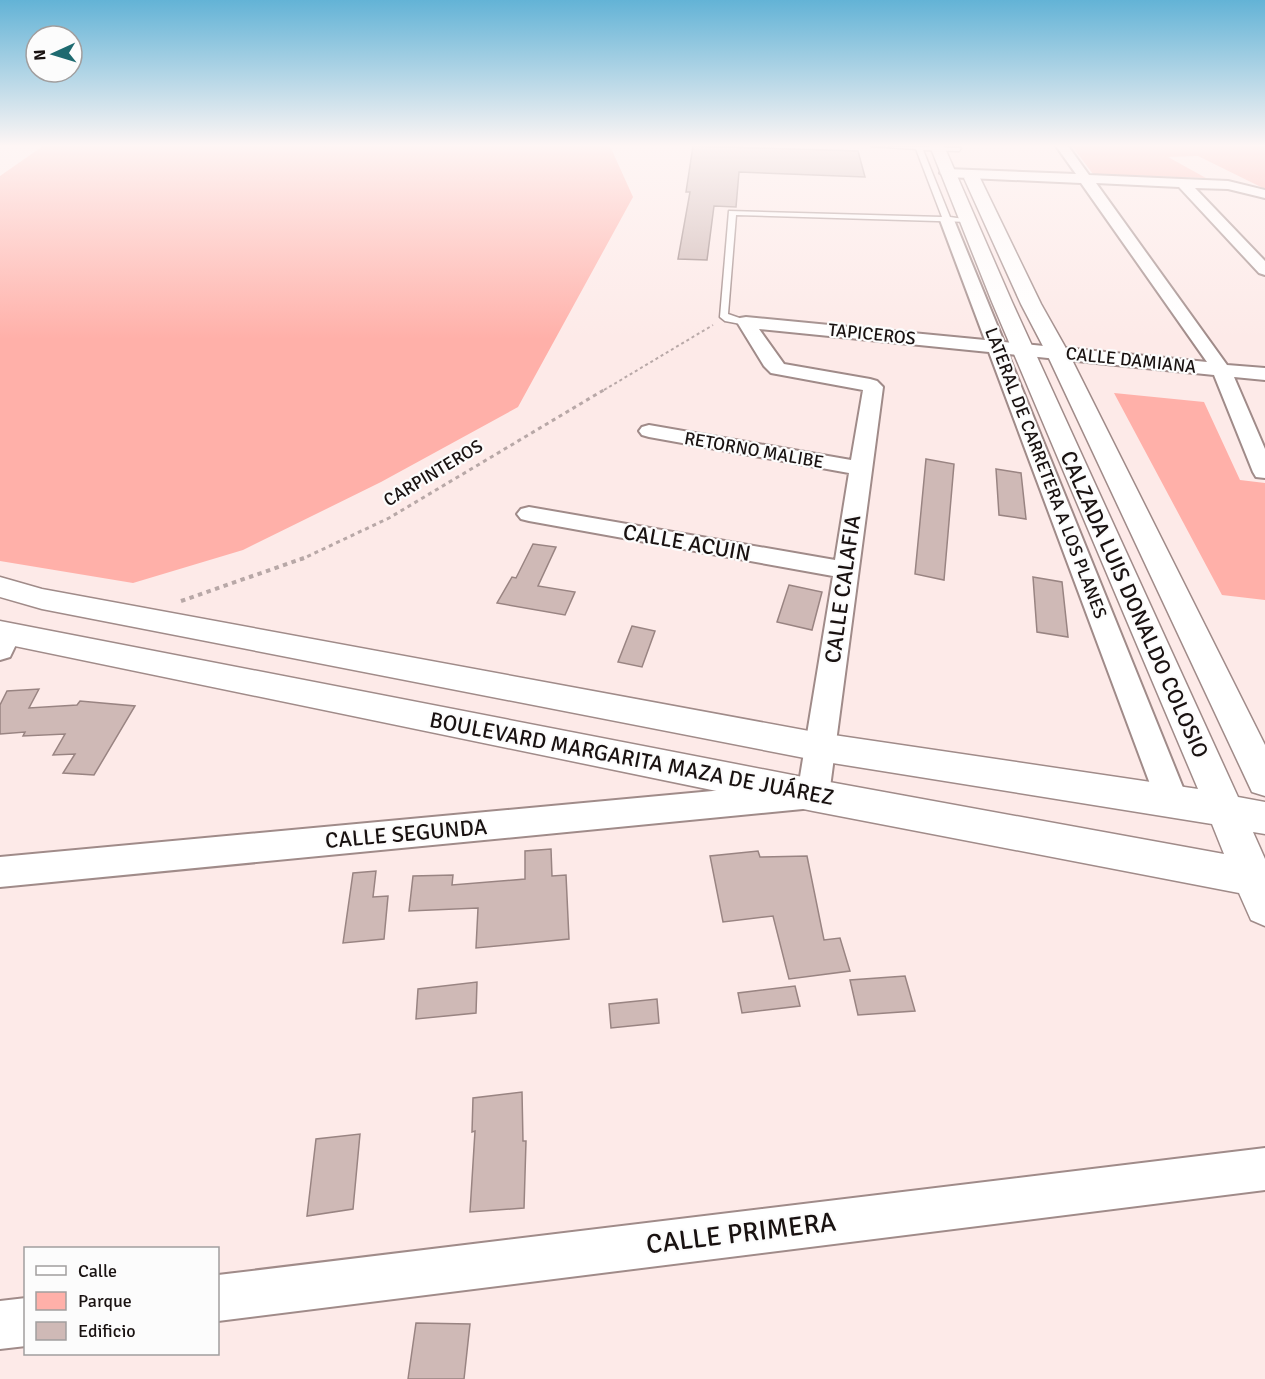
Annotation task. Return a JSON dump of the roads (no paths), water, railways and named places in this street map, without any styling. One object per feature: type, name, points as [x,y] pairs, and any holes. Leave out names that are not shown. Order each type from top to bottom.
[{"type":"main road","points":[[963,210],[1017,303]]},
{"type":"main road","points":[[984,210],[1017,303]]},
{"type":"main road","name":"CALZADA LUIS DONALDO COLOSIO","points":[[1017,303],[1010,347],[1261,888]]},
{"type":"main road","name":"CALZADA LUIS DONALDO COLOSIO","points":[[1017,303],[1057,352],[1265,781]]},
{"type":"main road","name":"BOULEVARD MARGARITA MAZA DE JUÁREZ","points":[[0,587],[42,599],[820,747],[1173,800],[1265,818]]},
{"type":"main road","name":"BOULEVARD MARGARITA MAZA DE JUÁREZ","points":[[3,638],[813,795],[1261,888]]},
{"type":"street","points":[[1109,210],[1221,369],[1264,472]]},
{"type":"street","points":[[1209,210],[1265,270]]},
{"type":"street","name":"LATERAL DE CARRETERA A LOS PLANES","points":[[947,219],[1010,347],[1173,800]]},
{"type":"street","name":"TAPICEROS","points":[[746,322],[1010,347]]},
{"type":"street","name":"CALLE CALAFIA","points":[[746,322],[773,366],[778,369],[873,387],[859,468],[813,795]]},
{"type":"street","name":"CALLE DAMIANA","points":[[1010,347],[1265,374]]},
{"type":"street","name":"RETORNO MALIBE","points":[[649,432],[859,468]]},
{"type":"street","name":"CALLE ACUIN","points":[[529,514],[844,570]]},
{"type":"street","name":"CALLE SEGUNDA","points":[[0,872],[813,795]]},
{"type":"street","name":"CALLE PRIMERA","points":[[219,1298],[1265,1168]]},
{"type":"street","points":[[0,1325],[24,1322]]},
{"type":"lane","name":"LATERAL DE CARRETERA A LOS PLANES","points":[[945,210],[947,219]]},
{"type":"lane","points":[[746,322],[725,318],[723,315],[732,213],[967,220]]}]
